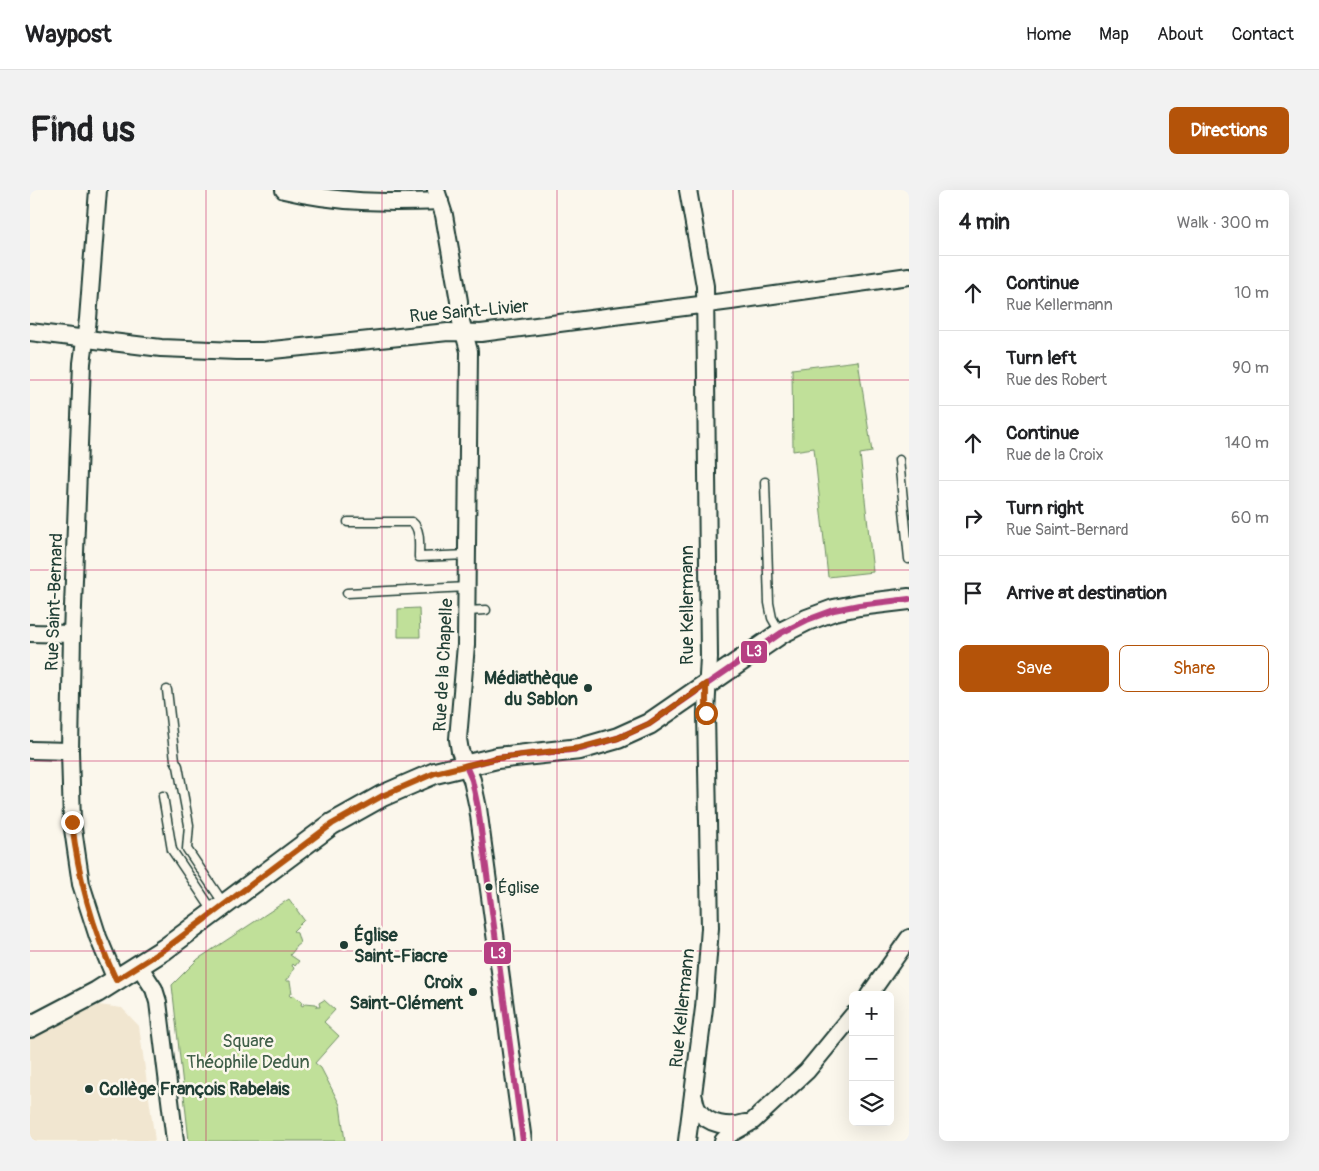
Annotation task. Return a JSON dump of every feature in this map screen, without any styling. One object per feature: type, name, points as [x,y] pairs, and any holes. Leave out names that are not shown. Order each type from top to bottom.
[{"type":"street","name":"Rue Saint-Bernard","points":[[98,190],[86,339],[82,363],[72,634],[70,751],[72,822],[80,876],[98,937],[116,980]]},
{"type":"street","points":[[284,190],[353,202],[385,203],[438,195]]},
{"type":"street","name":"Rue Kellermann","points":[[688,190],[705,286],[709,657],[706,684],[710,928],[704,1008],[688,1141]]},
{"type":"street","name":"Rue de la Chapelle","points":[[438,195],[459,301],[459,314],[469,351],[468,587],[466,645],[458,739],[460,751],[472,780],[478,808],[523,1141]]},
{"type":"street","name":"Rue Saint-Livier","points":[[30,332],[161,348],[263,351],[448,332],[481,333],[909,276]]},
{"type":"street","points":[[30,1027],[116,980],[165,949],[332,824],[382,796],[435,773],[497,758],[580,748],[618,738],[649,724],[781,633],[807,620],[834,610],[909,599]]},
{"type":"street","points":[[30,633],[72,634]]},
{"type":"street","points":[[30,750],[70,751]]},
{"type":"street","points":[[873,991],[909,938]]},
{"type":"street","points":[[139,966],[154,989],[158,1002],[174,1141]]},
{"type":"street","points":[[723,1141],[730,1134],[753,1121],[807,1071],[849,1020]]},
{"type":"street","points":[[694,1095],[697,1109],[712,1122],[740,1125],[753,1121]]},
{"type":"lane","points":[[899,460],[909,559]]},
{"type":"lane","points":[[765,482],[769,603],[772,618],[781,633]]},
{"type":"lane","points":[[348,522],[412,522],[418,530],[419,557],[468,555]]},
{"type":"lane","points":[[347,593],[468,587]]},
{"type":"lane","points":[[467,611],[486,610]]},
{"type":"lane","points":[[167,690],[175,760],[178,766],[189,825],[187,849],[219,908]]},
{"type":"lane","points":[[163,796],[172,850],[219,908]]},
{"type":"shaded area","name":"Collège François Rabelais","points":[[99,1005],[122,1008],[139,1026],[155,1141],[30,1141],[30,1037]]},
{"type":"green space","points":[[858,361],[872,452],[860,454],[873,572],[828,577],[814,448],[793,451],[792,369]]},
{"type":"green space","points":[[419,608],[420,637],[398,637],[398,609]]},
{"type":"green space","name":"Square Théophile Dedun","points":[[289,899],[304,920],[293,931],[297,933],[300,943],[290,955],[299,961],[295,966],[293,964],[294,968],[289,978],[286,979],[286,981],[290,981],[292,993],[289,995],[291,997],[293,995],[302,1002],[301,1005],[303,1006],[305,1003],[316,1004],[317,1007],[320,1007],[319,1003],[324,1000],[335,1010],[324,1022],[339,1036],[315,1063],[321,1068],[340,1105],[345,1141],[189,1141],[172,985],[198,959]]},
{"type":"transit line","name":"L3","points":[[466,766],[497,758],[580,749],[618,738],[649,724],[781,633],[807,620],[834,610],[909,599]]},
{"type":"transit line","name":"L3","points":[[466,766],[472,780],[478,808],[523,1141]]},
{"type":"place","name":"Médiathèque du Sablon","points":[[588,688]]},
{"type":"place","name":"Église","points":[[489,887]]},
{"type":"place","name":"Église Saint-Fiacre","points":[[344,945]]},
{"type":"place","name":"Croix Saint-Clément","points":[[473,992]]},
{"type":"place","name":"Collège François Rabelais","points":[[89,1089]]},
{"type":"route","points":[[72,822],[75,852],[82,884],[98,937],[116,980],[165,949],[332,824],[382,796],[435,773],[497,758],[580,748],[618,738],[649,724],[706,684],[706,713]]}]
